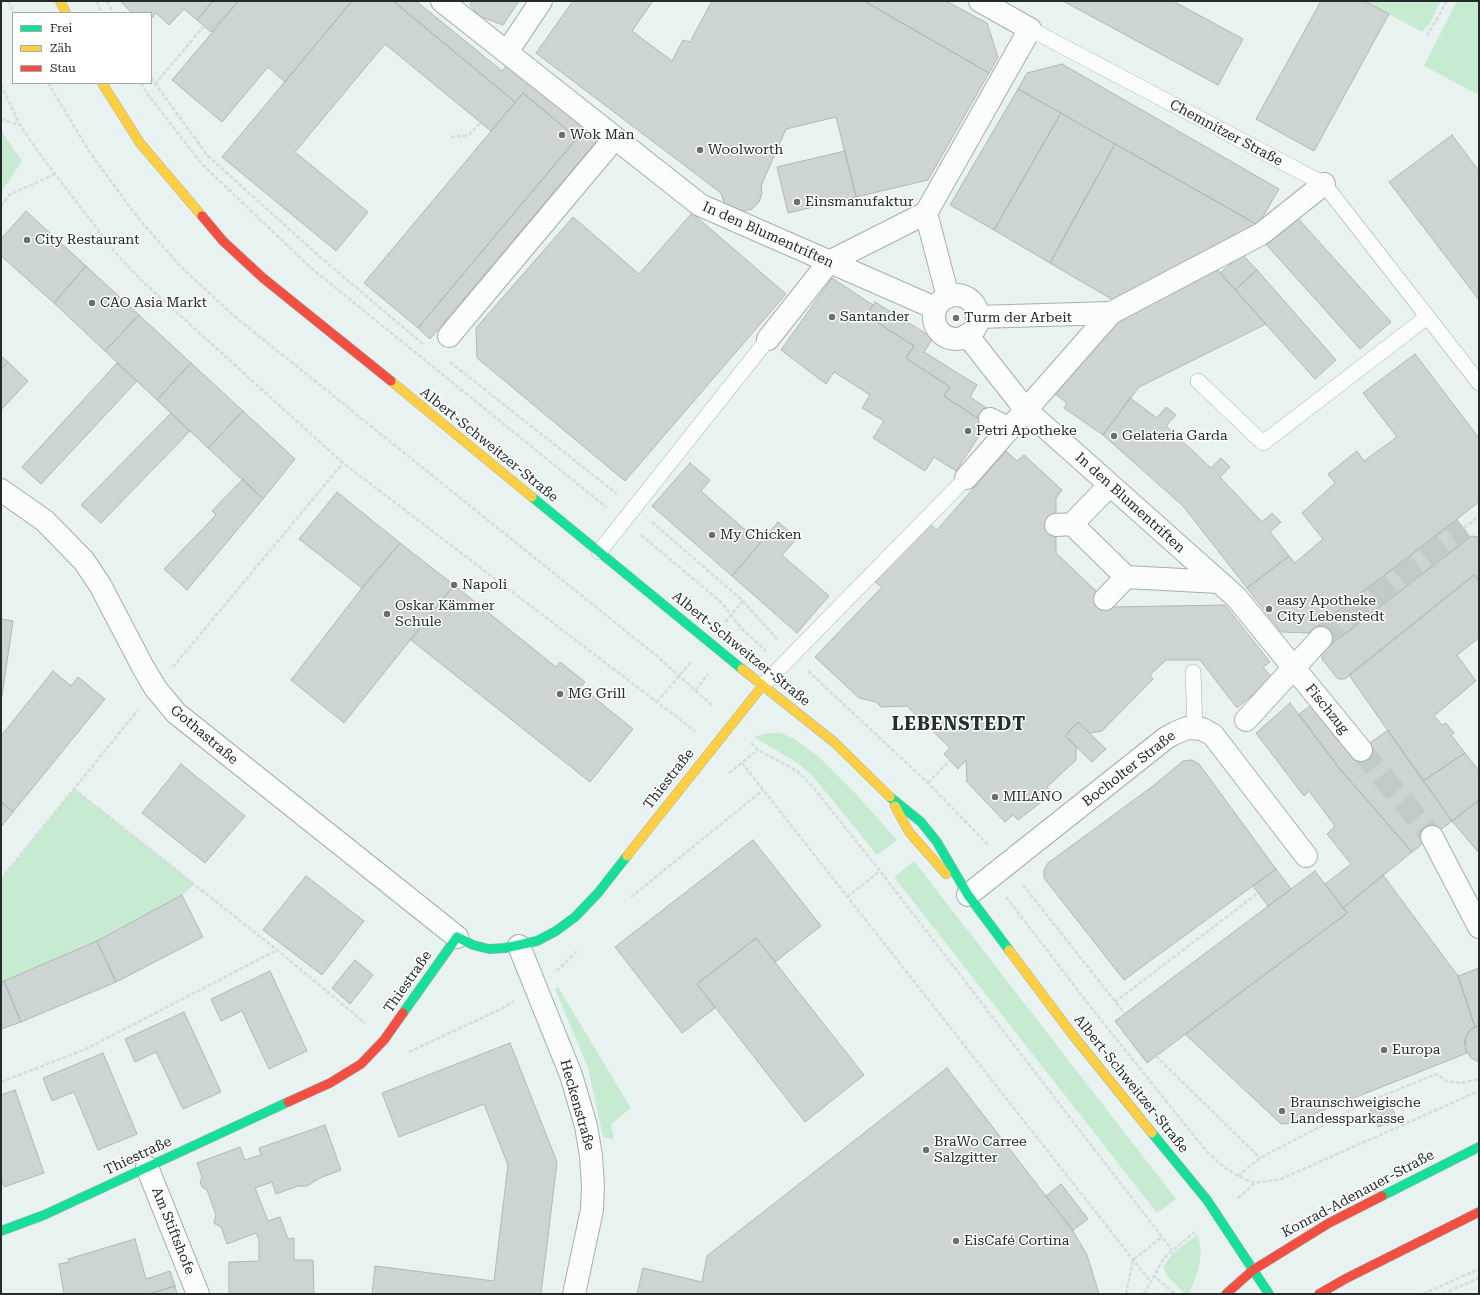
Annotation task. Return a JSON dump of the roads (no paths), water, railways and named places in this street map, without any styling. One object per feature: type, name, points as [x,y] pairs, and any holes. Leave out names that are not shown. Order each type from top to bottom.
[{"type":"street","points":[[60,1],[66,12]]},
{"type":"street","name":"In den Blumentriften","points":[[442,1],[700,205],[829,262],[885,297],[942,303]]},
{"type":"street","points":[[506,52],[541,1]]},
{"type":"street","name":"Chemnitzer Straße","points":[[980,1],[1030,29]]},
{"type":"street","points":[[768,339],[829,262],[926,213],[1030,29]]},
{"type":"street","name":"Albert-Schweitzer-Straße","points":[[103,84],[144,148],[197,214],[223,241],[263,278],[834,742],[891,798],[921,822],[937,842],[968,895],[1072,1034],[1207,1200],[1268,1294]]},
{"type":"street","points":[[443,344],[615,138]]},
{"type":"street","points":[[926,213],[942,303],[934,322],[941,334],[954,339],[972,326],[1110,313],[1251,246],[1261,234],[1324,184]]},
{"type":"street","points":[[942,303],[955,295],[968,299],[976,310],[972,326]]},
{"type":"street","points":[[966,478],[1110,313]]},
{"type":"street","name":"In den Blumentriften","points":[[972,326],[1026,410],[1236,597],[1294,668]]},
{"type":"street","points":[[990,419],[1010,429]]},
{"type":"street","points":[[1110,485],[1064,525],[1126,577],[1219,582]]},
{"type":"street","name":"Gothastraße","points":[[1,490],[45,522],[84,561],[100,585],[144,670],[163,699],[176,714],[457,937]]},
{"type":"street","points":[[1105,599],[1126,577]]},
{"type":"street","points":[[1246,720],[1321,638]]},
{"type":"street","name":"Fischzug","points":[[1294,668],[1361,750]]},
{"type":"street","name":"Thiestraße","points":[[1,1231],[44,1215],[330,1083],[361,1064],[384,1040],[457,937],[473,946],[489,949],[519,946],[537,941],[556,931],[575,917],[598,893],[763,685]]},
{"type":"street","name":"Bocholter Straße","points":[[968,895],[1166,738],[1180,730],[1195,728],[1202,729],[1213,735],[1306,856]]},
{"type":"street","name":"Albert-Schweitzer-Straße","points":[[891,798],[909,832],[924,852],[968,895]]},
{"type":"street","points":[[1432,837],[1479,927]]},
{"type":"street","name":"Heckenstraße","points":[[519,946],[571,1075],[586,1126],[591,1156],[593,1186],[592,1210],[574,1294]]},
{"type":"street","name":"Konrad-Adenauer-Straße","points":[[1226,1294],[1253,1270],[1329,1223],[1479,1148]]},
{"type":"street","name":"Am Stiftshofe","points":[[148,1167],[198,1294]]},
{"type":"street","points":[[1319,1294],[1345,1279],[1479,1212]]},
{"type":"lane","name":"Chemnitzer Straße","points":[[1030,29],[1324,184],[1479,383]]},
{"type":"lane","points":[[1198,381],[1263,443],[1427,317]]},
{"type":"lane","points":[[599,552],[768,339]]},
{"type":"lane","points":[[763,685],[966,478]]},
{"type":"lane","points":[[1193,672],[1195,728]]},
{"type":"tunnel","points":[[1321,638],[1464,528]]},
{"type":"tunnel","points":[[1361,750],[1432,837]]},
{"type":"place","name":"Wok Man","points":[[562,135]]},
{"type":"place","name":"Woolworth","points":[[700,150]]},
{"type":"place","name":"Einsmanufaktur","points":[[797,202]]},
{"type":"place","name":"City Restaurant","points":[[27,240]]},
{"type":"place","name":"CAO Asia Markt","points":[[92,303]]},
{"type":"place","name":"Santander","points":[[832,317]]},
{"type":"place","name":"Turm der Arbeit","points":[[956,318]]},
{"type":"place","name":"Petri Apotheke","points":[[968,431]]},
{"type":"place","name":"Gelateria Garda","points":[[1114,436]]},
{"type":"place","name":"My Chicken","points":[[712,535]]},
{"type":"place","name":"Napoli","points":[[454,585]]},
{"type":"place","name":"easy Apotheke City Lebenstedt","points":[[1269,609]]},
{"type":"place","name":"Oskar Kämmer Schule","points":[[387,614]]},
{"type":"place","name":"MG Grill","points":[[560,694]]},
{"type":"place","name":"MILANO","points":[[995,797]]},
{"type":"place","name":"Europa","points":[[1384,1050]]},
{"type":"place","name":"Braunschweigische Landessparkasse","points":[[1282,1111]]},
{"type":"place","name":"BraWo Carree Salzgitter","points":[[926,1150]]},
{"type":"place","name":"EisCafé Cortina","points":[[956,1241]]},
{"type":"district","name":"LEBENSTEDT","points":[[959,725]]}]
